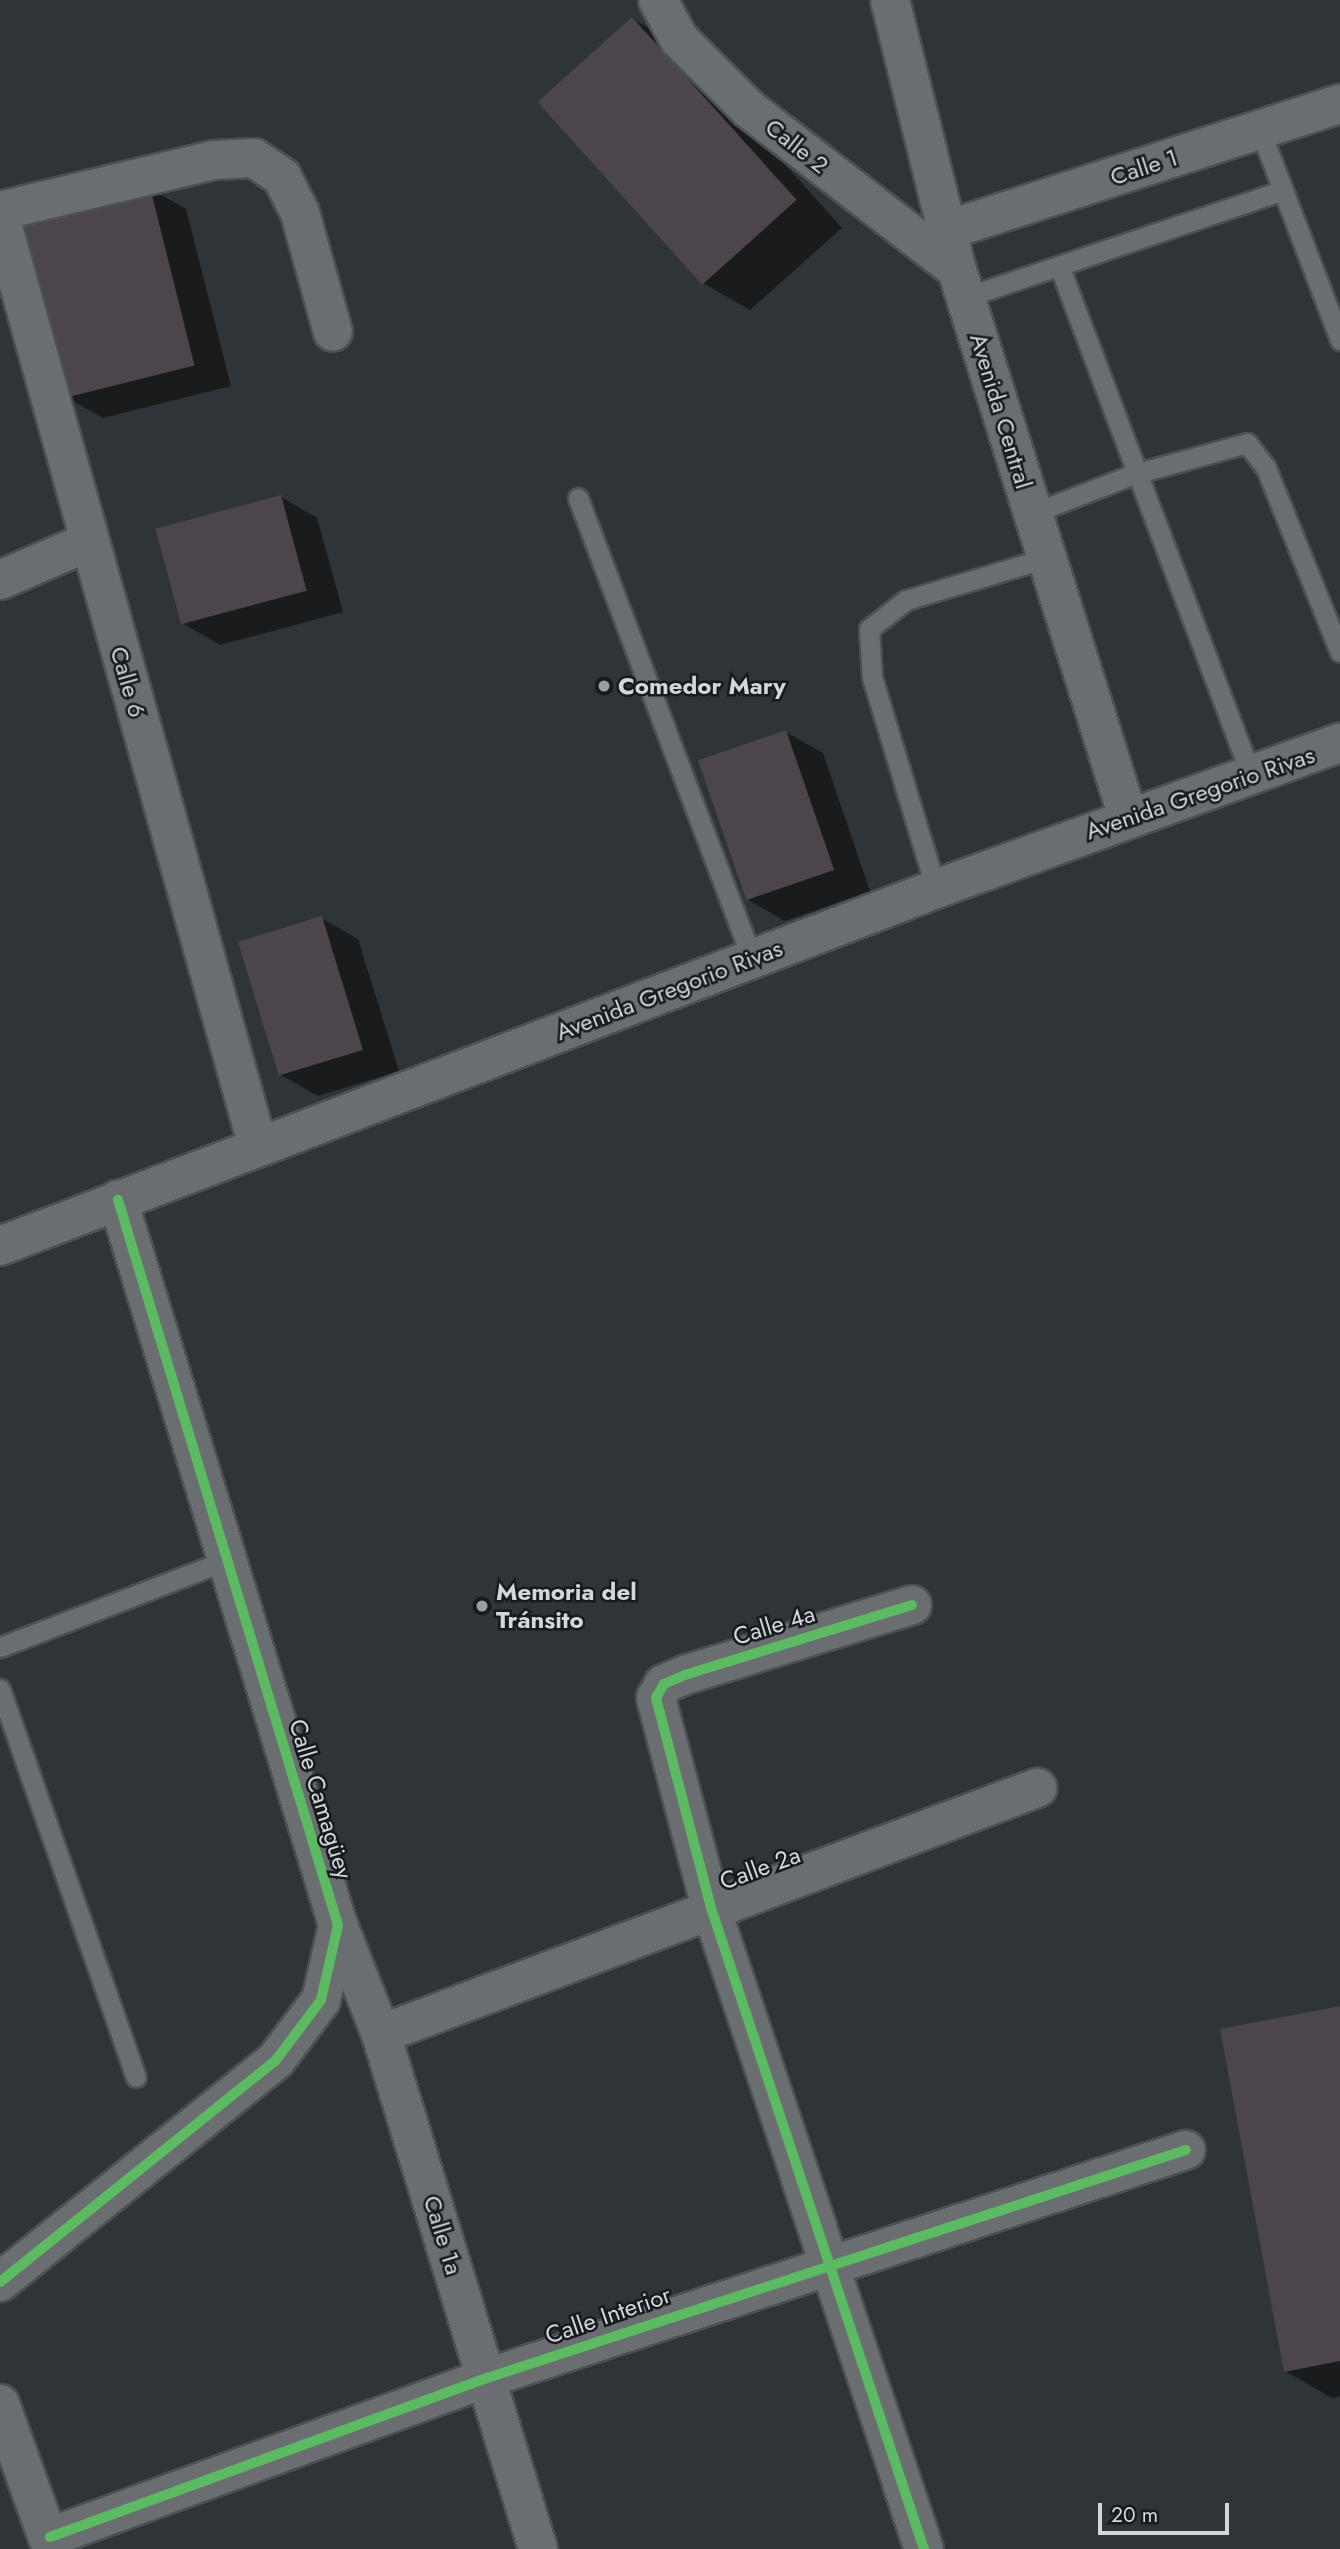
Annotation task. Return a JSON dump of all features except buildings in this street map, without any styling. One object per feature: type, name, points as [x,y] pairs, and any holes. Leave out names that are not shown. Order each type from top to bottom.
[{"type":"street","name":"Calle 2","points":[[657,0],[679,39],[749,109],[962,284]]},
{"type":"street","name":"Avenida Central","points":[[890,0],[962,284],[1128,817]]},
{"type":"street","name":"Calle 1","points":[[947,230],[1340,104]]},
{"type":"street","points":[[0,214],[214,160],[254,158],[282,177],[300,214],[333,332]]},
{"type":"street","name":"Calle 6","points":[[0,214],[88,542],[258,1147]]},
{"type":"street","points":[[0,580],[88,542]]},
{"type":"street","name":"Avenida Gregorio Rivas","points":[[0,1246],[936,889],[1128,817],[1340,743]]},
{"type":"street","name":"Calle Camagüey","points":[[0,2282],[276,2060],[321,2000],[338,1925],[118,1200]]},
{"type":"street","name":"Calle 4a","points":[[711,1908],[656,1698],[664,1684],[685,1675],[912,1605]]},
{"type":"street","name":"Calle 2a","points":[[381,2034],[711,1908],[1037,1788]]},
{"type":"street","points":[[711,1908],[831,2261],[924,2549]]},
{"type":"street","name":"Calle 1a","points":[[338,1925],[381,2034],[538,2549]]},
{"type":"street","name":"Calle Interior","points":[[51,2543],[487,2378],[831,2261],[1186,2150]]},
{"type":"street","points":[[0,2404],[51,2543]]},
{"type":"lane","points":[[1260,130],[1340,341]]},
{"type":"lane","points":[[962,284],[1060,268],[1281,191]]},
{"type":"lane","points":[[1060,268],[1134,474],[1251,775]]},
{"type":"lane","points":[[1032,513],[1134,474],[1227,444],[1257,449],[1340,652]]},
{"type":"lane","points":[[578,498],[752,959]]},
{"type":"lane","points":[[936,889],[872,677],[869,629],[906,600],[1046,558]]},
{"type":"lane","points":[[0,1647],[227,1560]]},
{"type":"lane","points":[[0,1689],[135,2077]]},
{"type":"cycle path","points":[[0,2282],[276,2060],[321,2000],[338,1925],[118,1200]]},
{"type":"cycle path","points":[[912,1605],[685,1675],[664,1684],[656,1698],[711,1908],[924,2549]]},
{"type":"cycle path","points":[[50,2537],[487,2378],[1186,2150]]},
{"type":"place","name":"Comedor Mary","points":[[604,686]]},
{"type":"place","name":"Memoria del Tránsito","points":[[482,1606]]}]
